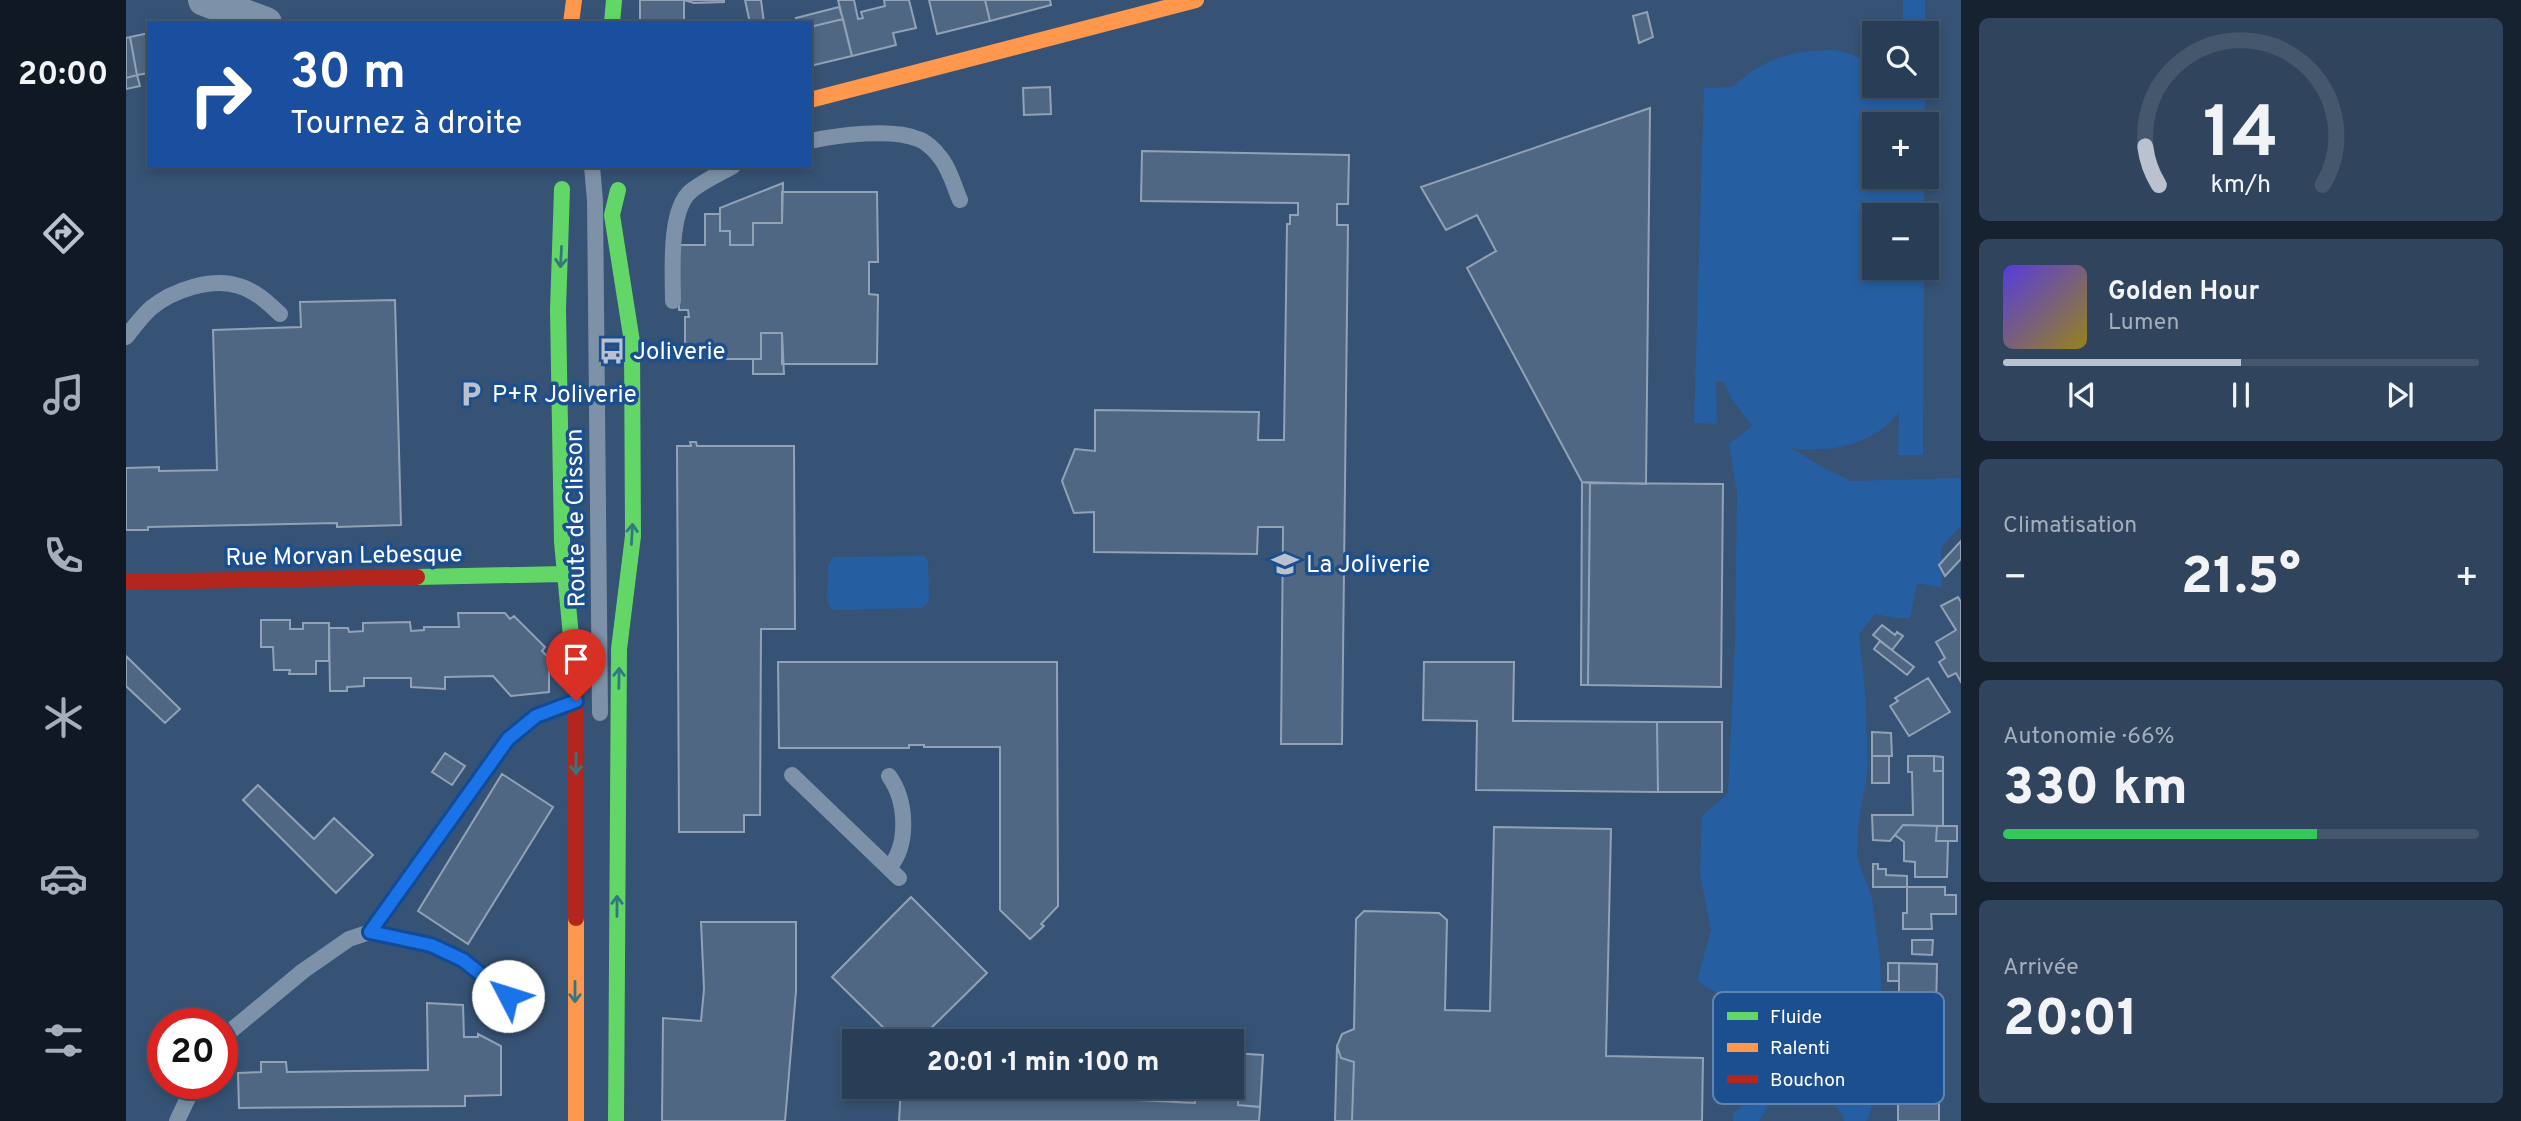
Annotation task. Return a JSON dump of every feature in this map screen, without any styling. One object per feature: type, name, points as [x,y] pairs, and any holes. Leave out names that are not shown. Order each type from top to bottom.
[{"type":"main road","points":[[571,21],[574,0]]},
{"type":"main road","points":[[612,21],[614,0]]},
{"type":"main road","points":[[812,99],[1196,0]]},
{"type":"main road","points":[[554,174],[562,189],[577,198],[595,201]]},
{"type":"main road","name":"Route de Clisson","points":[[595,201],[607,197],[622,184],[612,215],[632,342],[633,536],[619,649],[616,1121]]},
{"type":"main road","name":"Route de Clisson","points":[[562,189],[558,322],[564,575],[573,646],[576,701],[576,1121]]},
{"type":"main road","name":"Rue Morvan Lebesque","points":[[126,582],[564,575]]},
{"type":"street","points":[[204,0],[260,21]]},
{"type":"lane","points":[[812,141],[868,134],[902,135],[920,139],[940,157],[960,200]]},
{"type":"lane","name":"Route de Clisson","points":[[592,168],[595,201],[600,730]]},
{"type":"lane","points":[[673,301],[673,229],[684,202],[689,192],[730,168]]},
{"type":"lane","points":[[126,337],[149,309],[171,293],[205,284],[238,286],[262,298],[280,314]]},
{"type":"lane","points":[[370,932],[508,739],[536,716],[576,701]]},
{"type":"lane","points":[[792,775],[894,873],[901,849],[903,824],[899,798],[890,776]]},
{"type":"lane","points":[[238,1026],[303,971],[349,939],[370,932],[431,945],[463,960],[508,996],[525,1018]]},
{"type":"lane","points":[[600,1046],[600,1121]]},
{"type":"lane","points":[[177,1121],[187,1099]]},
{"type":"shaded area","points":[[1903,0],[1925,0],[1925,21],[1903,21]]},
{"type":"shaded area","points":[[1833,50],[1851,54],[1862,59],[1862,98],[1925,98],[1925,112],[1862,112],[1862,189],[1924,189],[1924,203],[1862,203],[1862,280],[1924,280],[1923,455],[1898,455],[1899,411],[1877,432],[1850,444],[1836,448],[1791,448],[1851,481],[1961,478],[1961,526],[1941,547],[1942,588],[1917,583],[1910,618],[1875,614],[1859,634],[1868,766],[1858,826],[1857,857],[1872,898],[1881,992],[1716,992],[1697,981],[1711,930],[1700,874],[1702,816],[1728,793],[1735,643],[1737,492],[1729,444],[1752,426],[1730,397],[1724,382],[1716,381],[1717,424],[1694,423],[1704,88],[1733,87],[1756,69],[1791,55]]},
{"type":"shaded area","points":[[924,556],[928,562],[929,601],[922,608],[832,610],[827,601],[828,565],[834,557]]},
{"type":"shaded area","points":[[1746,1104],[1770,1104],[1759,1121],[1733,1121],[1733,1113]]},
{"type":"shaded area","points":[[1833,1104],[1872,1104],[1866,1121],[1844,1121]]},
{"type":"building","points":[[640,0],[684,0],[684,21],[640,21]]},
{"type":"building","points":[[684,0],[724,0],[724,2],[694,3]]},
{"type":"building","points":[[745,0],[761,0],[764,21],[750,21]]},
{"type":"building","points":[[838,0],[854,0],[858,19],[863,18],[861,12],[885,6],[884,0],[909,0],[916,28],[893,33],[896,45],[852,56]]},
{"type":"building","points":[[929,0],[985,0],[990,21],[937,34]]},
{"type":"building","points":[[985,0],[1050,0],[1051,5],[990,21]]},
{"type":"building","points":[[839,7],[843,19],[812,27],[812,21],[797,21],[796,18]]},
{"type":"building","points":[[1647,12],[1653,37],[1639,43],[1633,16]]},
{"type":"building","points":[[843,19],[852,56],[812,66],[812,27]]},
{"type":"building","points":[[147,33],[147,73],[137,75],[130,37]]},
{"type":"building","points":[[130,37],[137,75],[126,78],[126,38]]},
{"type":"building","points":[[137,75],[140,86],[126,89],[126,78]]},
{"type":"building","points":[[1050,87],[1051,114],[1024,115],[1023,88]]},
{"type":"building","points":[[1650,108],[1646,484],[1582,482],[1467,268],[1496,251],[1477,215],[1446,230],[1421,187]]},
{"type":"building","points":[[1142,151],[1349,155],[1348,204],[1337,204],[1337,225],[1348,225],[1342,744],[1281,744],[1283,527],[1258,527],[1257,554],[1094,552],[1094,512],[1074,513],[1062,481],[1075,449],[1095,451],[1095,410],[1259,412],[1258,440],[1284,440],[1287,224],[1290,224],[1290,215],[1298,215],[1298,203],[1141,201]]},
{"type":"building","points":[[783,183],[782,223],[753,223],[753,245],[730,245],[730,231],[720,231],[720,208]]},
{"type":"building","points":[[782,192],[877,192],[878,262],[869,262],[869,294],[878,295],[877,364],[782,364],[782,333],[761,333],[761,359],[689,359],[688,353],[685,353],[685,317],[689,317],[688,310],[679,310],[679,245],[705,245],[705,214],[720,214],[720,231],[730,231],[730,245],[753,245],[753,223],[782,223]]},
{"type":"building","points":[[395,300],[401,525],[337,527],[337,523],[148,527],[148,530],[126,530],[126,468],[159,467],[159,471],[217,470],[213,330],[301,327],[300,302]]},
{"type":"building","points":[[761,333],[782,333],[784,374],[753,374],[753,359],[761,359]]},
{"type":"building","points":[[690,442],[696,442],[697,446],[794,446],[795,629],[761,629],[760,815],[744,815],[744,832],[679,832],[677,446],[691,446]]},
{"type":"building","points":[[1582,482],[1590,483],[1588,685],[1581,685]]},
{"type":"building","points":[[1590,483],[1723,484],[1721,687],[1588,685]]},
{"type":"building","points":[[1961,541],[1961,559],[1945,576],[1939,565]]},
{"type":"building","points":[[1958,597],[1961,602],[1961,682],[1956,673],[1948,677],[1939,662],[1945,658],[1936,642],[1956,630],[1941,606]]},
{"type":"building","points":[[458,613],[505,613],[510,619],[514,616],[545,647],[542,651],[549,658],[549,692],[511,696],[493,676],[445,677],[445,689],[411,687],[411,678],[364,678],[364,686],[347,687],[347,691],[330,691],[329,628],[348,628],[349,632],[363,631],[363,623],[410,622],[411,631],[424,630],[424,627],[459,627]]},
{"type":"building","points":[[261,620],[290,620],[290,629],[303,629],[303,623],[329,623],[329,661],[316,661],[316,674],[289,674],[290,670],[274,670],[273,647],[261,647]]},
{"type":"building","points":[[1882,625],[1895,635],[1897,632],[1903,636],[1892,650],[1873,635]]},
{"type":"building","points":[[1880,641],[1914,667],[1907,675],[1874,649]]},
{"type":"building","points":[[126,656],[180,709],[165,723],[126,686]]},
{"type":"building","points":[[778,662],[1057,662],[1058,906],[1041,924],[1044,926],[1030,939],[1000,910],[1000,747],[909,745],[909,748],[779,748]]},
{"type":"building","points":[[1424,662],[1514,662],[1513,721],[1657,722],[1658,792],[1476,790],[1477,721],[1423,720]]},
{"type":"building","points":[[1928,678],[1950,712],[1909,736],[1890,706],[1898,701],[1895,698]]},
{"type":"building","points":[[1657,722],[1722,722],[1722,792],[1658,792]]},
{"type":"building","points":[[1872,732],[1891,733],[1892,756],[1872,756]]},
{"type":"building","points":[[445,753],[465,766],[452,785],[432,772]]},
{"type":"building","points":[[1872,756],[1889,756],[1889,783],[1872,783]]},
{"type":"building","points":[[1908,756],[1934,756],[1934,771],[1943,771],[1943,826],[1903,825],[1890,841],[1873,840],[1872,815],[1913,815],[1912,772],[1908,772]]},
{"type":"building","points":[[1934,756],[1943,757],[1943,771],[1934,771]]},
{"type":"building","points":[[502,774],[553,807],[468,944],[418,911]]},
{"type":"building","points":[[258,785],[314,839],[334,818],[373,855],[336,893],[243,800]]},
{"type":"building","points":[[1903,825],[1937,826],[1936,841],[1948,841],[1947,877],[1915,877],[1915,862],[1904,861],[1904,842],[1895,835]]},
{"type":"building","points":[[1937,826],[1957,826],[1957,841],[1936,841]]},
{"type":"building","points":[[1494,827],[1611,829],[1606,1056],[1703,1058],[1702,1121],[1352,1121],[1354,1062],[1341,1058],[1337,1046],[1342,1034],[1354,1029],[1356,919],[1364,911],[1439,913],[1447,920],[1445,1010],[1490,1011]]},
{"type":"building","points":[[1873,864],[1878,864],[1878,869],[1886,869],[1886,875],[1907,876],[1907,887],[1873,887]]},
{"type":"building","points":[[1907,887],[1945,887],[1945,895],[1956,895],[1956,914],[1931,914],[1932,929],[1903,929],[1903,913],[1907,913]]},
{"type":"building","points":[[911,897],[987,973],[930,1029],[885,1029],[832,977]]},
{"type":"building","points":[[701,922],[796,922],[796,991],[785,1121],[662,1121],[663,1018],[701,1021],[704,989]]},
{"type":"building","points":[[1912,940],[1933,940],[1932,955],[1912,954]]},
{"type":"building","points":[[1888,963],[1899,963],[1899,981],[1888,981]]},
{"type":"building","points":[[1899,963],[1937,964],[1936,992],[1899,992]]},
{"type":"building","points":[[427,1003],[463,1005],[464,1037],[478,1037],[478,1034],[501,1046],[501,1095],[465,1096],[465,1106],[239,1108],[238,1073],[261,1072],[261,1062],[286,1062],[287,1072],[428,1070]]},
{"type":"building","points":[[1337,1046],[1341,1058],[1354,1062],[1352,1121],[1335,1121]]},
{"type":"building","points":[[1244,1054],[1263,1055],[1260,1107],[1238,1105],[1238,1099],[1244,1099]]},
{"type":"building","points":[[900,1099],[1118,1099],[1195,1103],[1195,1099],[1238,1099],[1238,1105],[1260,1107],[1259,1121],[899,1121]]},
{"type":"building","points":[[1173,1099],[1195,1099],[1195,1103],[1173,1102]]},
{"type":"building","points":[[1898,1104],[1939,1104],[1939,1121],[1898,1121]]},
{"type":"traffic: fast","points":[[612,21],[614,0]]},
{"type":"traffic: fast","points":[[562,189],[558,310],[562,542],[575,678]]},
{"type":"traffic: fast","points":[[616,1121],[619,649],[633,536],[632,342],[612,215],[618,190]]},
{"type":"traffic: fast","points":[[417,577],[564,574]]},
{"type":"traffic: slow","points":[[571,21],[574,0]]},
{"type":"traffic: slow","points":[[812,99],[1196,0]]},
{"type":"traffic: slow","points":[[576,918],[576,1121]]},
{"type":"traffic: jam","points":[[126,582],[417,577]]},
{"type":"traffic: jam","points":[[575,678],[576,918]]},
{"type":"place","name":"Joliverie","points":[[612,351]]},
{"type":"place","name":"P+R Joliverie","points":[[471,394]]},
{"type":"place","name":"La Joliverie","points":[[1285,564]]},
{"type":"route","points":[[508,996],[463,960],[431,945],[370,932],[508,739],[536,716],[576,701]]}]
